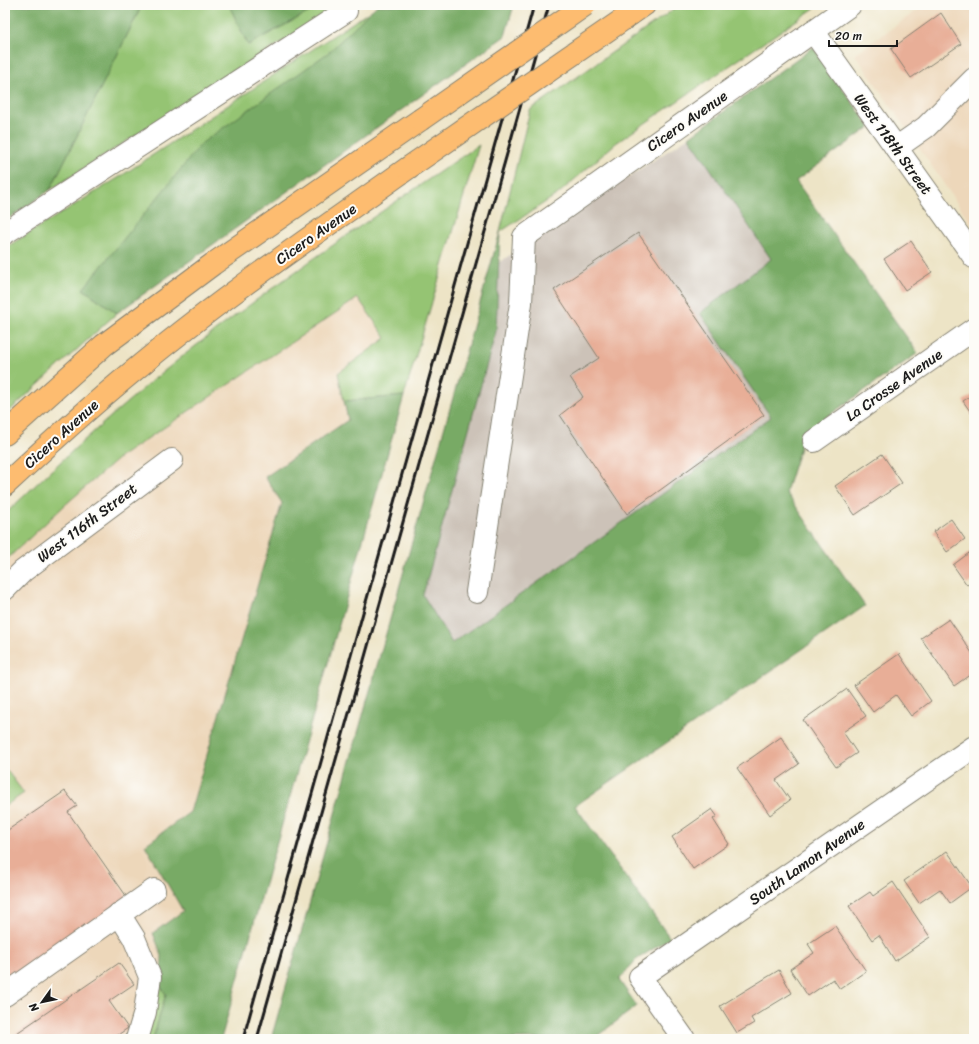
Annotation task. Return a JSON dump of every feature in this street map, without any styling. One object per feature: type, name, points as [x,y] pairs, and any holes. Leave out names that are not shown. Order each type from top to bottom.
[{"type":"main road","points":[[5,434],[104,345],[213,264],[585,5]]},
{"type":"main road","name":"Cicero Avenue","points":[[5,485],[71,423],[132,372],[240,288],[408,168],[637,9]]},
{"type":"street","name":"Cicero Avenue","points":[[477,592],[521,303],[524,237],[850,5]]},
{"type":"street","points":[[5,233],[346,11]]},
{"type":"street","name":"West 118th Street","points":[[813,31],[974,257]]},
{"type":"street","points":[[896,148],[926,127],[974,79]]},
{"type":"street","name":"La Crosse Avenue","points":[[814,441],[974,329]]},
{"type":"street","name":"West 116th Street","points":[[5,589],[23,570],[172,460]]},
{"type":"street","name":"South Lamon Avenue","points":[[684,1039],[640,976],[974,747]]},
{"type":"street","points":[[5,995],[154,890]]},
{"type":"street","points":[[119,914],[134,938],[150,977],[145,1012],[138,1039]]},
{"type":"shaded area","points":[[925,5],[974,5],[974,228],[855,54]]},
{"type":"shaded area","points":[[689,137],[772,259],[700,313],[771,417],[452,643],[423,595],[496,331],[498,263]]},
{"type":"shaded area","points":[[358,298],[386,338],[338,373],[348,420],[265,477],[282,503],[190,812],[145,845],[183,911],[153,933],[162,956],[160,986],[145,1039],[5,1039],[5,806],[24,793],[5,768],[5,561],[65,505],[120,457]]},
{"type":"green space","points":[[5,5],[142,5],[50,190],[5,221]]},
{"type":"green space","points":[[142,5],[229,5],[248,45],[322,5],[340,5],[50,190]]},
{"type":"green space","points":[[229,5],[322,5],[248,45]]},
{"type":"green space","points":[[377,5],[514,5],[505,36],[117,313],[83,289],[202,143],[329,52]]},
{"type":"green space","points":[[680,5],[819,5],[616,143],[558,194],[500,232],[530,110]]},
{"type":"green space","points":[[378,6],[83,289],[117,313],[5,415],[5,248],[118,178]]},
{"type":"green space","points":[[813,47],[870,127],[796,181],[918,353],[805,432],[786,492],[865,606],[575,806],[670,938],[636,960],[619,980],[637,1006],[593,1039],[271,1039],[500,232],[496,331],[423,595],[452,643],[771,417],[700,313],[771,259],[689,137]]},
{"type":"green space","points":[[479,145],[404,396],[344,401],[338,373],[386,338],[358,298],[120,457],[65,505],[5,561],[5,514],[115,413],[153,380],[232,318],[354,230]]},
{"type":"green space","points":[[404,396],[221,1039],[153,1039],[166,994],[160,986],[162,956],[153,933],[183,911],[145,845],[190,812],[282,503],[265,477],[348,420],[344,401]]},
{"type":"green space","points":[[5,768],[24,793],[5,806]]},
{"type":"green space","points":[[160,986],[166,994],[153,1039],[145,1039]]},
{"type":"building","points":[[941,13],[961,44],[911,78],[891,49]]},
{"type":"building","points":[[638,233],[764,415],[627,514],[560,415],[583,397],[570,377],[599,358],[554,290]]},
{"type":"building","points":[[911,241],[932,272],[905,290],[884,259]]},
{"type":"building","points":[[974,394],[974,417],[963,401]]},
{"type":"building","points":[[882,454],[902,483],[855,515],[835,486]]},
{"type":"building","points":[[951,519],[965,539],[947,552],[933,532]]},
{"type":"building","points":[[973,550],[974,580],[967,585],[953,565]]},
{"type":"building","points":[[949,619],[974,656],[974,672],[954,686],[921,638]]},
{"type":"building","points":[[899,654],[931,701],[911,716],[896,695],[873,712],[854,685]]},
{"type":"building","points":[[847,689],[866,716],[843,732],[857,753],[836,767],[803,720]]},
{"type":"building","points":[[781,737],[799,764],[776,780],[790,800],[770,815],[737,768]]},
{"type":"building","points":[[65,791],[77,806],[68,812],[129,900],[5,984],[5,832]]},
{"type":"building","points":[[712,809],[717,816],[713,819],[729,844],[693,869],[672,837]]},
{"type":"building","points":[[947,851],[972,887],[950,903],[940,889],[919,903],[904,881]]},
{"type":"building","points":[[893,882],[930,937],[895,961],[879,935],[872,940],[849,906],[870,892],[873,896]]},
{"type":"building","points":[[835,926],[866,971],[840,989],[833,979],[808,996],[790,969],[814,953],[808,944]]},
{"type":"building","points":[[119,963],[134,984],[109,1001],[128,1028],[112,1039],[8,1039]]},
{"type":"building","points":[[779,970],[792,993],[751,1018],[754,1023],[737,1033],[720,1006]]},
{"type":"railway","points":[[243,1039],[534,5]]},
{"type":"railway","points":[[257,1039],[549,5]]}]
